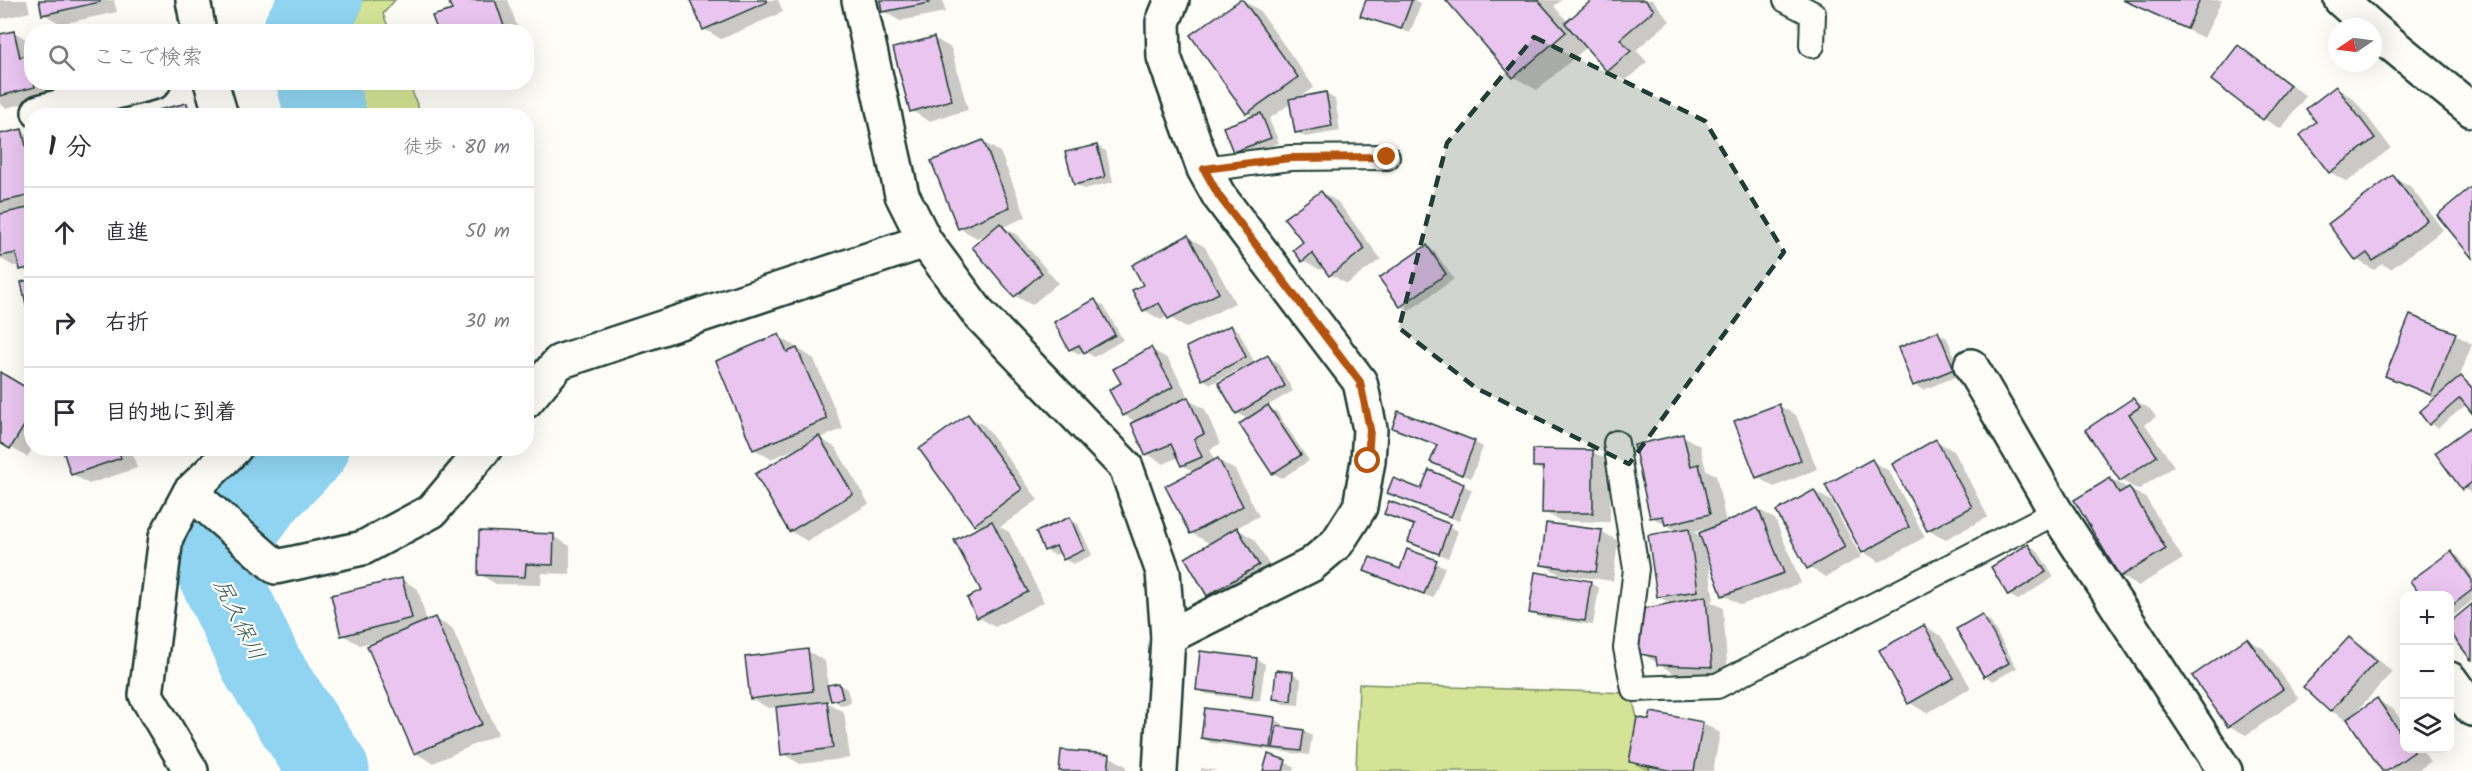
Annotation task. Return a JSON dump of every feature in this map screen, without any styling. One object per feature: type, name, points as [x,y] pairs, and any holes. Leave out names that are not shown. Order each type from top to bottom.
[{"type":"street","points":[[193,0],[198,24]]},
{"type":"street","points":[[859,0],[902,195],[925,242],[979,314],[1126,467],[1163,572],[1168,637],[1160,771]]},
{"type":"street","points":[[1168,637],[1311,565],[1337,543],[1360,507],[1368,461],[1370,429],[1360,382],[1219,196],[1204,169],[1164,57],[1163,22],[1172,0]]},
{"type":"street","points":[[2342,0],[2361,18]]},
{"type":"street","points":[[2382,36],[2472,110]]},
{"type":"street","points":[[54,108],[123,90]]},
{"type":"street","points":[[213,90],[219,108]]},
{"type":"street","points":[[534,391],[560,362],[925,242]]},
{"type":"street","points":[[1971,366],[2056,512],[2225,771]]},
{"type":"street","points":[[191,771],[147,695],[166,537],[190,492],[227,456]]},
{"type":"street","points":[[190,492],[276,567],[363,548],[432,511],[478,456]]},
{"type":"street","points":[[2454,684],[2472,709]]},
{"type":"lane","points":[[1786,0],[1813,14],[1812,45]]},
{"type":"lane","points":[[1204,169],[1290,158],[1387,157]]},
{"type":"lane","points":[[1617,444],[1636,569],[1626,648],[1634,689],[1718,686],[2056,512]]},
{"type":"highlighted area","points":[[1534,37],[1705,121],[1784,252],[1629,464],[1476,388],[1399,328],[1447,143]]},
{"type":"green space","points":[[307,0],[395,0],[383,14],[387,24],[318,24]]},
{"type":"green space","points":[[348,90],[412,90],[418,108],[357,108]]},
{"type":"green space","points":[[1359,684],[1631,693],[1650,771],[1356,771]]},
{"type":"building","points":[[39,0],[100,0],[100,2],[42,15]]},
{"type":"building","points":[[448,0],[495,0],[503,24],[435,24],[432,16],[452,10]]},
{"type":"building","points":[[690,0],[766,0],[767,2],[703,30]]},
{"type":"building","points":[[880,0],[928,0],[929,3],[882,12]]},
{"type":"building","points":[[1243,0],[1298,77],[1246,114],[1190,35]]},
{"type":"building","points":[[1366,0],[1412,0],[1401,29],[1360,16]]},
{"type":"building","points":[[1446,0],[1538,0],[1566,32],[1513,78]]},
{"type":"building","points":[[1592,0],[1645,0],[1654,10],[1620,39],[1631,51],[1607,72],[1565,23]]},
{"type":"building","points":[[2123,0],[2200,0],[2187,29]]},
{"type":"building","points":[[14,31],[20,57],[24,56],[24,90],[0,96],[0,34]]},
{"type":"building","points":[[934,37],[952,100],[910,112],[893,48]]},
{"type":"building","points":[[2238,45],[2290,85],[2263,120],[2211,80]]},
{"type":"building","points":[[2336,86],[2375,138],[2329,173],[2300,135],[2316,122],[2306,109]]},
{"type":"building","points":[[1326,92],[1332,126],[1295,133],[1289,99]]},
{"type":"building","points":[[187,103],[188,108],[167,108]]},
{"type":"building","points":[[1261,113],[1271,138],[1233,152],[1223,127]]},
{"type":"building","points":[[22,129],[24,197],[0,202],[0,134]]},
{"type":"building","points":[[983,140],[1010,207],[958,229],[931,161]]},
{"type":"building","points":[[1097,145],[1105,177],[1074,185],[1065,152]]},
{"type":"building","points":[[2393,175],[2427,220],[2373,261],[2367,253],[2356,261],[2328,224]]},
{"type":"building","points":[[2472,186],[2472,258],[2437,215]]},
{"type":"building","points":[[1321,191],[1365,249],[1329,276],[1312,253],[1302,262],[1293,250],[1303,242],[1284,218]]},
{"type":"building","points":[[24,209],[24,269],[20,270],[16,253],[0,256],[0,214]]},
{"type":"building","points":[[1000,223],[1042,273],[1014,297],[972,247]]},
{"type":"building","points":[[1188,235],[1219,293],[1168,319],[1159,303],[1143,311],[1132,290],[1143,285],[1132,265]]},
{"type":"building","points":[[1427,245],[1446,274],[1400,307],[1379,278]]},
{"type":"building","points":[[1095,299],[1115,335],[1084,353],[1079,345],[1069,350],[1054,322]]},
{"type":"building","points":[[2410,315],[2456,333],[2431,395],[2385,376]]},
{"type":"building","points":[[1231,325],[1246,357],[1202,380],[1186,347]]},
{"type":"building","points":[[1938,331],[1954,369],[1913,386],[1898,348]]},
{"type":"building","points":[[779,334],[787,352],[797,348],[827,419],[753,450],[716,361]]},
{"type":"building","points":[[1151,347],[1173,387],[1123,416],[1109,390],[1121,383],[1113,369]]},
{"type":"building","points":[[1268,355],[1285,386],[1236,414],[1218,383]]},
{"type":"building","points":[[0,372],[24,386],[24,426],[10,449],[0,443]]},
{"type":"building","points":[[2461,376],[2472,388],[2472,413],[2460,398],[2429,425],[2419,412]]},
{"type":"building","points":[[1188,397],[1204,434],[1194,439],[1202,457],[1181,466],[1171,444],[1145,455],[1131,423]]},
{"type":"building","points":[[2133,398],[2140,407],[2129,414],[2157,456],[2120,481],[2085,430]]},
{"type":"building","points":[[1779,404],[1801,460],[1756,478],[1734,421]]},
{"type":"building","points":[[1268,405],[1301,455],[1272,474],[1239,424]]},
{"type":"building","points":[[1398,411],[1475,441],[1462,475],[1430,462],[1437,445],[1392,428]]},
{"type":"building","points":[[968,414],[1022,489],[974,525],[919,449]]},
{"type":"building","points":[[2472,426],[2472,482],[2462,490],[2435,453]]},
{"type":"building","points":[[1683,434],[1691,466],[1699,464],[1710,514],[1665,525],[1663,516],[1650,518],[1634,445]]},
{"type":"building","points":[[819,436],[853,494],[789,532],[755,474]]},
{"type":"building","points":[[1936,439],[1972,507],[1927,531],[1892,464]]},
{"type":"building","points":[[1533,449],[1593,450],[1593,513],[1542,513],[1543,467],[1533,467]]},
{"type":"building","points":[[65,456],[120,456],[121,458],[71,475]]},
{"type":"building","points":[[1218,458],[1243,506],[1190,534],[1165,486]]},
{"type":"building","points":[[1872,459],[1909,527],[1862,553],[1825,485]]},
{"type":"building","points":[[1429,470],[1464,484],[1451,517],[1387,493],[1393,478],[1421,489]]},
{"type":"building","points":[[2110,478],[2119,493],[2129,487],[2166,549],[2120,577],[2074,500]]},
{"type":"building","points":[[1814,490],[1845,547],[1807,569],[1776,511]]},
{"type":"building","points":[[1389,501],[1450,524],[1439,554],[1408,542],[1414,525],[1384,514]]},
{"type":"building","points":[[1758,508],[1784,573],[1722,596],[1699,533]]},
{"type":"building","points":[[1070,517],[1084,550],[1063,560],[1056,546],[1044,551],[1036,532]]},
{"type":"building","points":[[992,521],[1028,592],[977,618],[967,598],[981,591],[954,540]]},
{"type":"building","points":[[1546,523],[1602,530],[1596,572],[1541,565]]},
{"type":"building","points":[[1237,527],[1259,565],[1207,596],[1185,558]]},
{"type":"building","points":[[1689,528],[1698,591],[1657,597],[1648,535]]},
{"type":"building","points":[[479,531],[554,534],[553,565],[526,564],[525,577],[478,575]]},
{"type":"building","points":[[2028,544],[2046,572],[2008,596],[1991,567]]},
{"type":"building","points":[[1407,549],[1437,560],[1424,594],[1364,571],[1370,557],[1400,569]]},
{"type":"building","points":[[2451,551],[2472,580],[2472,590],[2454,604],[2454,591],[2417,591],[2410,581]]},
{"type":"building","points":[[1535,572],[1591,581],[1585,621],[1529,613]]},
{"type":"building","points":[[402,578],[412,618],[341,636],[331,595]]},
{"type":"building","points":[[1706,596],[1712,667],[1657,665],[1656,657],[1639,654],[1642,609]]},
{"type":"building","points":[[2472,604],[2472,660],[2454,637],[2454,619]]},
{"type":"building","points":[[1982,614],[2009,663],[1984,677],[1956,629]]},
{"type":"building","points":[[435,617],[482,724],[414,754],[367,646]]},
{"type":"building","points":[[1924,625],[1954,678],[1908,704],[1879,650]]},
{"type":"building","points":[[2349,637],[2376,661],[2330,712],[2303,687]]},
{"type":"building","points":[[2247,638],[2283,689],[2228,727],[2192,676]]},
{"type":"building","points":[[808,649],[813,691],[750,699],[745,657]]},
{"type":"building","points":[[1200,651],[1257,658],[1252,697],[1196,690]]},
{"type":"building","points":[[1276,670],[1293,672],[1291,701],[1273,699]]},
{"type":"building","points":[[839,683],[843,698],[831,701],[827,685]]},
{"type":"building","points":[[2377,698],[2400,732],[2400,753],[2413,753],[2387,771],[2382,771],[2347,719]]},
{"type":"building","points":[[827,701],[833,748],[781,755],[776,707]]},
{"type":"building","points":[[1205,708],[1275,717],[1271,748],[1201,738]]},
{"type":"building","points":[[1651,712],[1703,722],[1694,771],[1674,771],[1629,762],[1637,717],[1649,720]]},
{"type":"building","points":[[1277,726],[1304,730],[1301,751],[1273,748]]},
{"type":"building","points":[[1061,750],[1110,754],[1108,771],[1059,771]]},
{"type":"building","points":[[1268,754],[1286,760],[1283,771],[1263,771]]},
{"type":"waterway","name":"尻久保川","points":[[308,24],[322,0]]},
{"type":"waterway","name":"尻久保川","points":[[319,90],[324,108]]},
{"type":"waterway","name":"尻久保川","points":[[301,456],[262,496],[213,562],[262,666],[329,771]]},
{"type":"route","points":[[1368,461],[1370,429],[1360,382],[1219,196],[1204,169],[1290,158],[1387,157]]}]
